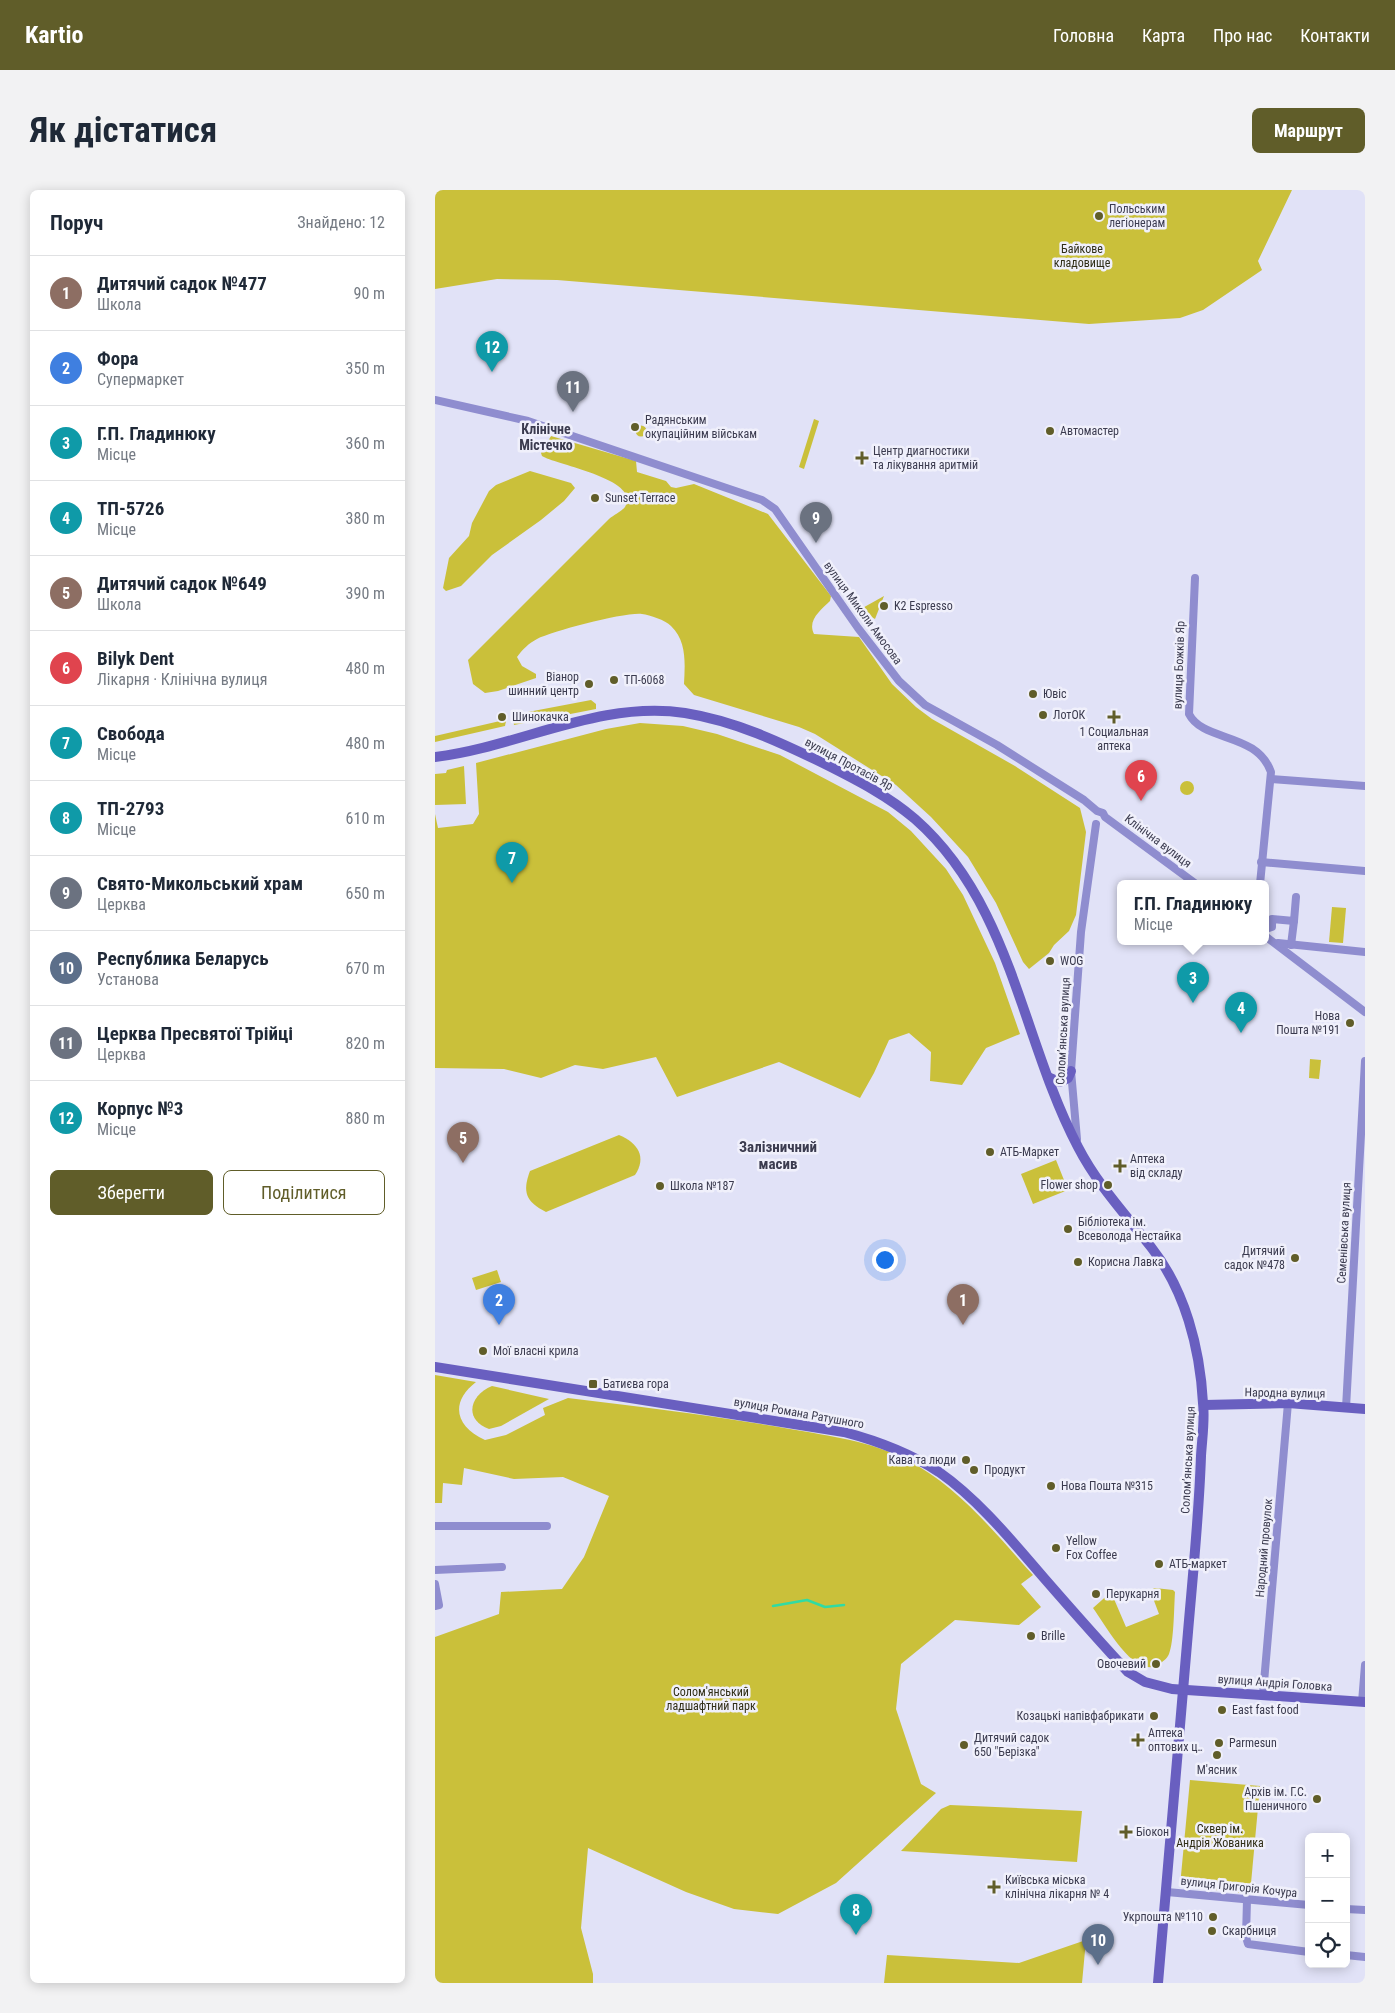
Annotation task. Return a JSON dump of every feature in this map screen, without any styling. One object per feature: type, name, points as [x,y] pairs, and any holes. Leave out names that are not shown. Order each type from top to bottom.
[{"type":"main road","name":"вулиця Протасів Яр","points":[[435,757],[606,716],[663,711],[704,717],[757,733],[880,793],[914,818],[947,851],[974,889],[990,919],[1048,1077],[1078,1148]]},
{"type":"main road","points":[[1048,1077],[1060,1082],[1068,1078],[1071,1071]]},
{"type":"main road","name":"Соломʼянська вулиця","points":[[1078,1148],[1095,1176],[1153,1249],[1171,1279],[1189,1323],[1204,1405],[1200,1489],[1159,1983]]},
{"type":"main road","name":"вулиця Романа Ратушного","points":[[435,1367],[844,1432],[895,1448],[940,1473],[978,1506],[1018,1548],[1127,1672],[1145,1682],[1184,1689]]},
{"type":"main road","name":"Народна вулиця","points":[[1204,1405],[1287,1403],[1365,1409]]},
{"type":"main road","name":"вулиця Андрія Головка","points":[[1184,1689],[1363,1702]]},
{"type":"street","name":"вулиця Миколи Амосова","points":[[435,400],[528,421],[769,504],[775,509],[858,628],[899,681],[925,705],[1050,778],[1097,811]]},
{"type":"street","name":"вулиця Божків Яр","points":[[1195,578],[1189,714],[1200,725],[1246,745],[1264,756],[1271,772],[1260,880]]},
{"type":"street","points":[[1271,779],[1365,786]]},
{"type":"street","points":[[1097,811],[1103,813],[1105,817],[1103,823],[1096,824],[1092,817],[1097,811]]},
{"type":"street","name":"Клінічна вулиця","points":[[1105,817],[1192,880]]},
{"type":"street","name":"Соломʼянська вулиця","points":[[1078,1148],[1071,1071],[1081,932],[1096,824]]},
{"type":"street","points":[[1261,862],[1365,871]]},
{"type":"street","points":[[1291,945],[1296,897]]},
{"type":"street","points":[[1269,927],[1272,927],[1273,919],[1294,921]]},
{"type":"street","points":[[1269,939],[1365,1012]]},
{"type":"street","points":[[1276,943],[1365,952]]},
{"type":"street","name":"Семенівська вулиця","points":[[1346,1408],[1365,1061]]},
{"type":"street","points":[[1356,1228],[1365,1229]]},
{"type":"street","name":"Народний провулок","points":[[1263,1694],[1287,1403]]},
{"type":"street","points":[[435,1526],[547,1526]]},
{"type":"street","points":[[435,1570],[502,1567]]},
{"type":"street","points":[[435,1584],[437,1605]]},
{"type":"street","points":[[1363,1702],[1365,1665]]},
{"type":"street","name":"вулиця Григорія Кочура","points":[[1167,1892],[1305,1905]]},
{"type":"street","points":[[1247,1900],[1246,1937],[1248,1944],[1305,1951]]},
{"type":"street","points":[[1350,1908],[1365,1910]]},
{"type":"street","points":[[1350,1955],[1365,1957]]},
{"type":"green space","name":"Байкове кладовище","points":[[435,190],[1292,190],[1258,261],[1262,270],[1203,310],[1180,318],[1089,324],[557,280],[497,279],[435,289]]},
{"type":"green space","points":[[814,419],[819,421],[804,469],[799,467]]},
{"type":"green space","points":[[641,425],[647,431],[641,437],[635,431]]},
{"type":"green space","points":[[551,436],[636,461],[637,472],[666,481],[671,487],[676,488],[694,484],[768,514],[831,596],[830,601],[819,612],[812,624],[814,634],[859,637],[892,684],[916,707],[932,719],[1015,766],[1080,808],[1086,832],[1076,915],[1069,931],[1054,945],[1049,953],[1029,969],[1023,962],[996,903],[968,857],[931,817],[896,785],[815,734],[799,727],[694,695],[684,684],[684,653],[680,639],[671,626],[661,620],[642,614],[633,614],[558,631],[537,639],[523,649],[517,657],[522,666],[536,674],[536,678],[498,691],[485,693],[473,684],[468,660],[609,519],[625,507],[627,497],[621,488],[610,481],[542,456],[541,453]]},
{"type":"green space","points":[[530,471],[571,483],[575,488],[564,501],[541,520],[492,555],[461,586],[446,591],[443,588],[449,558],[469,536],[472,523],[489,491],[496,485]]},
{"type":"green space","points":[[884,596],[875,619],[859,610]]},
{"type":"green space","points":[[591,700],[596,704],[596,709],[514,725],[512,715]]},
{"type":"green space","points":[[506,721],[505,726],[435,742],[435,736]]},
{"type":"green space","points":[[640,723],[683,726],[717,734],[780,755],[888,812],[911,831],[946,869],[963,895],[995,963],[1020,1034],[986,1048],[962,1085],[930,1081],[931,1052],[909,1033],[889,1040],[860,1098],[779,1062],[677,1097],[656,1057],[603,1069],[575,1065],[541,1078],[504,1069],[435,1068],[435,814],[438,828],[473,824],[479,814],[476,763],[606,729]]},
{"type":"green space","points":[[464,766],[466,804],[435,805],[435,774],[446,773],[447,770]]},
{"type":"green space","points":[[1187,781],[1192,783],[1194,788],[1192,793],[1187,795],[1182,793],[1180,788],[1182,783]]},
{"type":"green space","points":[[1332,907],[1346,908],[1343,943],[1329,942]]},
{"type":"green space","points":[[1310,1059],[1321,1060],[1319,1079],[1309,1078]]},
{"type":"green space","points":[[619,1135],[636,1146],[639,1151],[639,1168],[635,1175],[546,1212],[534,1204],[527,1196],[526,1185],[530,1171]]},
{"type":"green space","points":[[1056,1160],[1068,1190],[1033,1204],[1021,1174]]},
{"type":"green space","points":[[497,1270],[501,1282],[476,1290],[472,1278]]},
{"type":"green space","name":"Солом'янський ладшафтний парк","points":[[435,1375],[476,1382],[467,1390],[462,1398],[459,1414],[462,1421],[475,1435],[485,1440],[506,1435],[545,1415],[543,1408],[568,1398],[735,1420],[850,1440],[879,1448],[907,1460],[943,1483],[990,1527],[1033,1575],[1021,1584],[1041,1607],[1019,1625],[955,1620],[901,1664],[896,1709],[921,1784],[936,1793],[836,1883],[778,1914],[734,1909],[686,1892],[588,1848],[581,1928],[593,1974],[593,1983],[435,1983],[435,1637],[499,1614],[501,1592],[562,1589],[584,1557],[609,1496],[563,1477],[514,1479],[464,1468],[462,1485],[443,1483],[442,1503],[435,1503]]},
{"type":"green space","points":[[492,1386],[549,1399],[501,1426],[489,1429],[475,1419],[472,1407],[479,1395]]},
{"type":"green space","points":[[1155,1588],[1173,1590],[1175,1592],[1173,1633],[1171,1649],[1167,1657],[1158,1665],[1149,1667],[1139,1664],[1121,1648],[1093,1608],[1111,1592],[1126,1627],[1159,1614],[1150,1590]]},
{"type":"green space","name":"Сквер ім. Андрія Жованика","points":[[1190,1780],[1260,1786],[1250,1894],[1180,1886]]},
{"type":"green space","points":[[950,1805],[1082,1811],[1077,1862],[901,1851],[941,1809]]},
{"type":"green space","points":[[1086,1940],[1082,1983],[884,1983],[887,1955],[1019,1963]]},
{"type":"waterway","points":[[773,1606],[807,1600],[825,1607],[844,1605]]},
{"type":"place","name":"Польським легіонерам","points":[[1099,216]]},
{"type":"place","name":"Корпус №3","points":[[492,372]]},
{"type":"place","name":"Церква Пресвятої Трійці","points":[[573,412]]},
{"type":"place","name":"Радянським окупаційним військам","points":[[635,427]]},
{"type":"place","name":"Автомастер","points":[[1050,431]]},
{"type":"place","name":"Центр диагностики та лікування аритмій","points":[[862,458]]},
{"type":"place","name":"Sunset Terrace","points":[[595,498]]},
{"type":"place","name":"Свято-Микольський храм","points":[[816,543]]},
{"type":"place","name":"K2 Espresso","points":[[884,606]]},
{"type":"place","name":"ТП-6068","points":[[614,680]]},
{"type":"place","name":"Віанор шинний центр","points":[[589,684]]},
{"type":"place","name":"Ювіс","points":[[1033,694]]},
{"type":"place","name":"ЛотОК","points":[[1043,715]]},
{"type":"place","name":"Шинокачка","points":[[502,717]]},
{"type":"place","name":"1 Социальная аптека","points":[[1114,717]]},
{"type":"place","name":"Bilyk Dent","points":[[1141,801]]},
{"type":"place","name":"Свобода","points":[[512,883]]},
{"type":"place","name":"WOG","points":[[1050,961]]},
{"type":"place","name":"Г.П. Гладинюку","points":[[1193,1003]]},
{"type":"place","name":"Нова Пошта №191","points":[[1350,1023]]},
{"type":"place","name":"ТП-5726","points":[[1241,1033]]},
{"type":"place","name":"АТБ-Маркет","points":[[990,1152]]},
{"type":"place","name":"Дитячий садок №649","points":[[463,1163]]},
{"type":"place","name":"Аптека від складу","points":[[1120,1166]]},
{"type":"place","name":"Flower shop","points":[[1108,1185]]},
{"type":"place","name":"Школа №187","points":[[660,1186]]},
{"type":"place","name":"Бібліотека ім. Всеволода Нестайка","points":[[1068,1229]]},
{"type":"place","name":"Дитячий садок №478","points":[[1295,1258]]},
{"type":"place","name":"Корисна Лавка","points":[[1078,1262]]},
{"type":"place","name":"Фора","points":[[499,1325]]},
{"type":"place","name":"Дитячий садок №477","points":[[963,1325]]},
{"type":"place","name":"Мої власні крила","points":[[483,1351]]},
{"type":"place","name":"Батиєва гора","points":[[593,1384]]},
{"type":"place","name":"Кава та люди","points":[[966,1460]]},
{"type":"place","name":"Продукт","points":[[974,1470]]},
{"type":"place","name":"Нова Пошта №315","points":[[1051,1486]]},
{"type":"place","name":"Yellow Fox Coffee","points":[[1056,1548]]},
{"type":"place","name":"АТБ-маркет","points":[[1159,1564]]},
{"type":"place","name":"Перукарня","points":[[1096,1594]]},
{"type":"place","name":"Brille","points":[[1031,1636]]},
{"type":"place","name":"Овочевий","points":[[1156,1664]]},
{"type":"place","name":"East fast food","points":[[1222,1710]]},
{"type":"place","name":"Козацькі напівфабрикати","points":[[1154,1716]]},
{"type":"place","name":"Аптека оптових ц‥","points":[[1138,1740]]},
{"type":"place","name":"Parmesun","points":[[1219,1743]]},
{"type":"place","name":"Дитячий садок 650 \"Берізка\"","points":[[964,1745]]},
{"type":"place","name":"М'ясник","points":[[1217,1755]]},
{"type":"place","name":"Архів ім. Г.С. Пшеничного","points":[[1317,1799]]},
{"type":"place","name":"Біокон","points":[[1126,1832]]},
{"type":"place","name":"Київська міська клінічна лікарня № 4","points":[[994,1887]]},
{"type":"place","name":"Укрпошта №110","points":[[1213,1917]]},
{"type":"place","name":"Скарбниця","points":[[1212,1931]]},
{"type":"place","name":"ТП-2793","points":[[856,1935]]},
{"type":"place","name":"Республика Беларусь","points":[[1098,1965]]},
{"type":"district","name":"Клінічне Містечко","points":[[546,438]]},
{"type":"district","name":"Залізничний масив","points":[[778,1156]]}]
